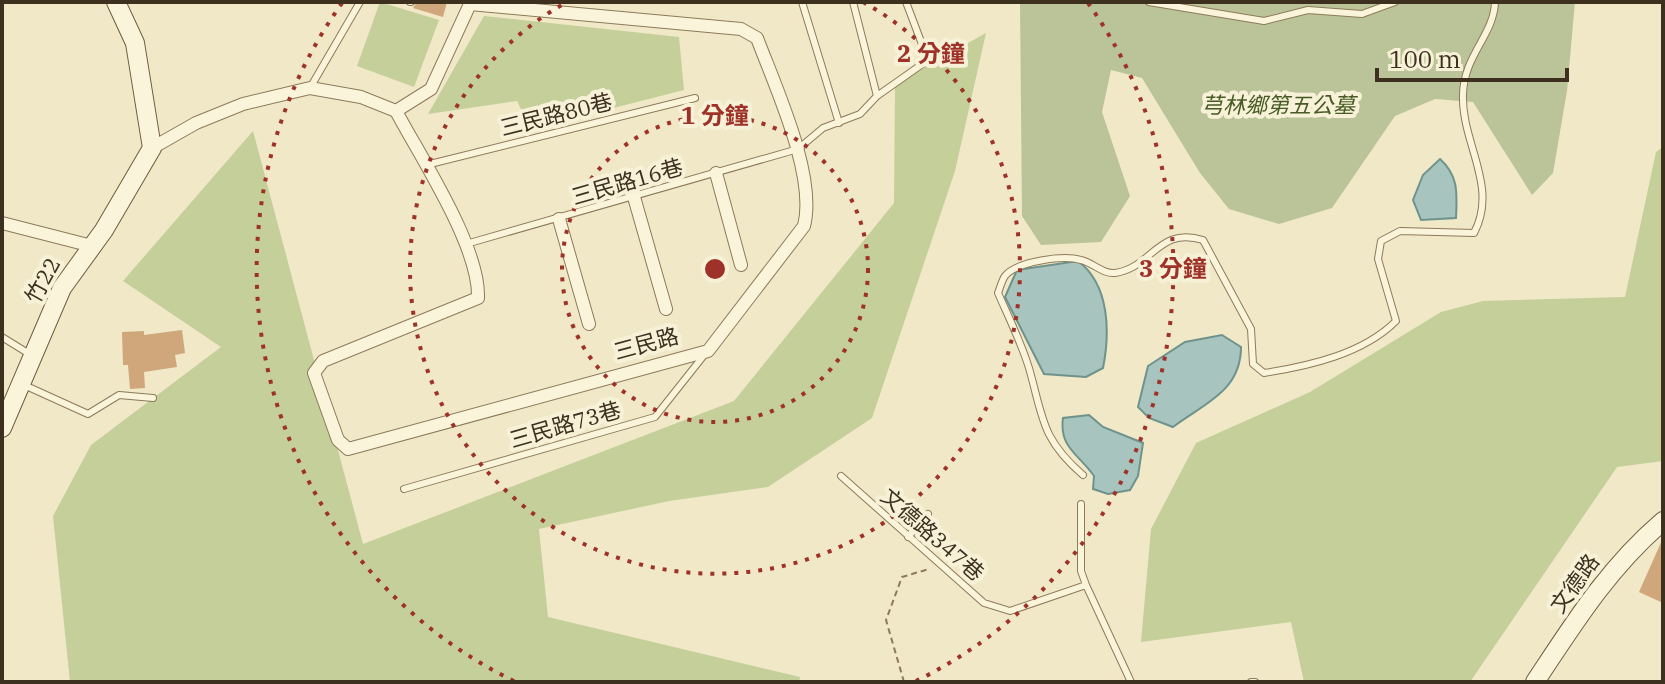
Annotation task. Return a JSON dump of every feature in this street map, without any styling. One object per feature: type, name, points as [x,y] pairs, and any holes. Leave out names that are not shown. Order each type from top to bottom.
[{"type":"street","points":[[116,2],[139,57],[152,148],[196,123],[243,104],[310,88],[361,97],[396,111]]},
{"type":"street","name":"三民路","points":[[470,4],[741,29],[757,38],[798,149],[807,213],[804,226],[708,351],[348,449],[338,440],[314,373],[323,361],[478,298],[479,279],[466,244],[396,111],[431,89],[470,4]]},
{"type":"street","name":"竹22","points":[[2,428],[62,288],[92,246],[152,148]]},
{"type":"street","points":[[716,173],[741,265]]},
{"type":"street","points":[[634,197],[666,309]]},
{"type":"street","points":[[559,219],[589,324]]},
{"type":"street","points":[[2,223],[92,246]]},
{"type":"street","name":"文德路","points":[[1535,682],[1602,581],[1628,551],[1663,521]]},
{"type":"lane","points":[[310,88],[360,2]]},
{"type":"lane","points":[[802,2],[839,123]]},
{"type":"lane","points":[[853,2],[877,96]]},
{"type":"lane","name":"三民路16巷","points":[[466,244],[798,149],[823,128],[860,114],[877,96],[928,60],[906,2]]},
{"type":"lane","points":[[1149,2],[1264,21],[1308,10],[1362,14],[1395,2]]},
{"type":"lane","points":[[1083,475],[1054,448],[1044,431],[1028,366],[998,293],[1005,276],[1020,266],[1078,259],[1103,271],[1116,273],[1136,265],[1170,239],[1188,235],[1203,240],[1251,329],[1253,364],[1264,373],[1326,358],[1384,333],[1396,321],[1378,259],[1381,241],[1400,231],[1474,233],[1484,215],[1481,177],[1463,98],[1465,69],[1486,33],[1495,2]]},
{"type":"lane","name":"三民路80巷","points":[[426,165],[695,98]]},
{"type":"lane","points":[[2,337],[31,355]]},
{"type":"lane","name":"三民路73巷","points":[[404,489],[655,417],[708,351]]},
{"type":"lane","points":[[21,384],[88,414],[119,395],[153,398]]},
{"type":"lane","name":"文德路347巷","points":[[841,476],[984,603],[1010,611],[1086,585]]},
{"type":"lane","points":[[1081,504],[1081,571],[1131,682]]},
{"type":"lane","points":[[908,537],[928,514]]},
{"type":"path","points":[[904,682],[886,620],[902,577],[942,565]]},
{"type":"green space","points":[[380,2],[439,20],[414,87],[357,66]]},
{"type":"green space","name":"芎林鄉第五公墓","points":[[1020,2],[1575,2],[1567,91],[1553,173],[1532,195],[1473,102],[1435,99],[1395,116],[1332,208],[1279,224],[1229,209],[1200,173],[1142,78],[1111,70],[1102,112],[1130,196],[1101,242],[1041,245],[1022,216]]},
{"type":"green space","points":[[484,16],[679,37],[684,90],[531,129],[517,101],[428,114]]},
{"type":"green space","points":[[986,33],[955,171],[872,418],[768,487],[669,501],[539,529],[548,617],[800,677],[799,682],[70,682],[53,516],[91,445],[221,347],[123,281],[253,131],[363,544],[734,401],[894,203],[895,84]]},
{"type":"green space","points":[[1663,147],[1663,461],[1617,467],[1470,682],[1304,682],[1291,622],[1141,642],[1151,529],[1196,443],[1310,392],[1441,312],[1483,301],[1625,297],[1656,152]]},
{"type":"water","points":[[1440,159],[1454,179],[1456,218],[1421,220],[1413,200],[1423,175]]},
{"type":"water","points":[[1078,261],[1089,271],[1102,296],[1107,325],[1103,368],[1086,377],[1044,374],[1005,297],[1017,270]]},
{"type":"water","points":[[1222,335],[1241,347],[1239,362],[1228,385],[1209,403],[1173,427],[1149,418],[1138,407],[1148,366],[1185,342]]},
{"type":"water","points":[[1089,415],[1103,427],[1143,443],[1138,476],[1130,490],[1108,494],[1093,489],[1094,476],[1067,444],[1063,418]]},
{"type":"building","points":[[417,2],[447,2],[443,17],[413,8]]},
{"type":"building","points":[[182,330],[185,353],[175,355],[177,367],[144,372],[145,388],[130,389],[128,365],[123,365],[122,332],[144,331],[144,335]]},
{"type":"building","points":[[1663,538],[1663,603],[1639,592]]}]
